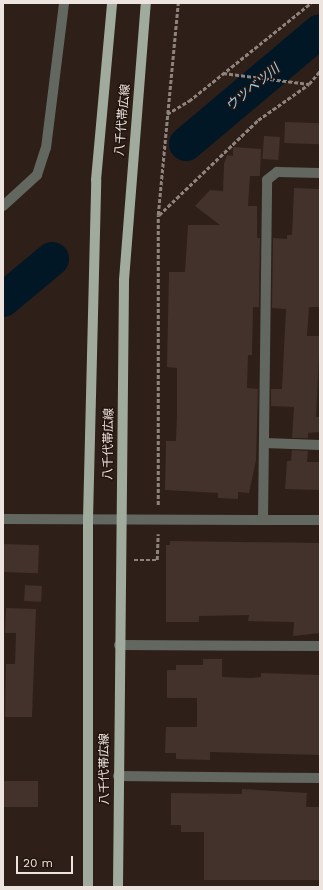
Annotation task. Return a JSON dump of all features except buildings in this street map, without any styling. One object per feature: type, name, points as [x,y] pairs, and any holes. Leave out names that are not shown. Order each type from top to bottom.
[{"type":"main road","name":"八千代帯広線","points":[[88,887],[88,519],[96,180],[112,3]]},
{"type":"main road","name":"八千代帯広線","points":[[118,887],[120,519],[124,280],[146,3]]},
{"type":"street","points":[[3,206],[37,175],[46,148],[64,3]]},
{"type":"street","points":[[263,519],[267,180],[278,172],[320,173]]},
{"type":"street","points":[[264,443],[320,444]]},
{"type":"street","points":[[3,519],[320,520]]},
{"type":"street","points":[[119,645],[320,646]]},
{"type":"street","points":[[118,776],[320,778]]},
{"type":"path","points":[[120,560],[157,560],[158,215],[166,115],[178,3]]},
{"type":"path","points":[[166,115],[223,73],[311,3]]},
{"type":"path","points":[[158,215],[258,120],[309,84],[320,72]]},
{"type":"path","points":[[223,73],[309,84]]},
{"type":"waterway","name":"ウツベツ川","points":[[186,144],[320,31]]},
{"type":"waterway","name":"ウツベツ川","points":[[3,300],[52,259]]}]
